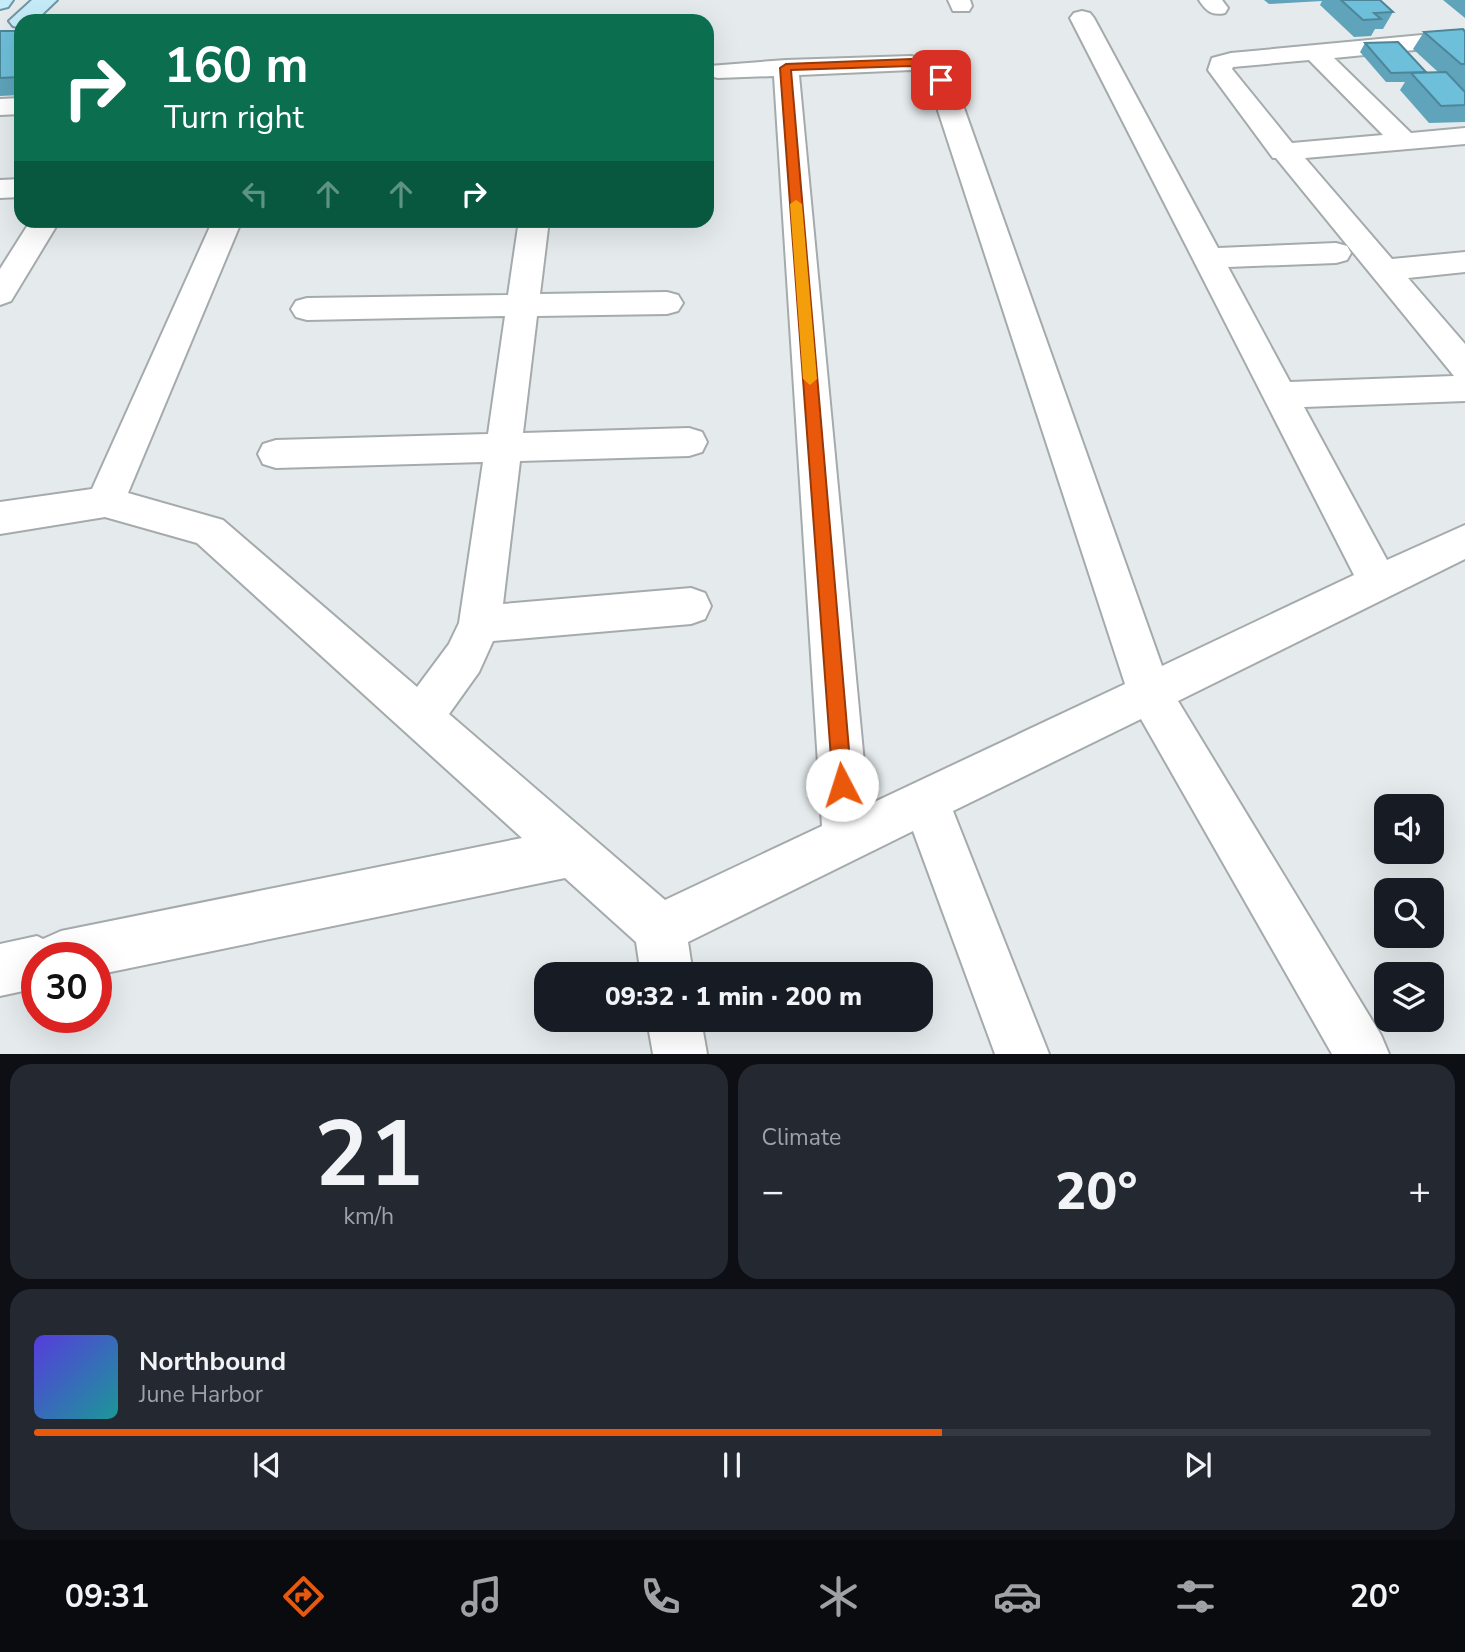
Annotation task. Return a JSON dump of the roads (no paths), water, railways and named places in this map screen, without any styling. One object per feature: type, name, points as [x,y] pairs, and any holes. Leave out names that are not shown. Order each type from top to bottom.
[{"type":"main road","points":[[29,14],[46,0]]},
{"type":"street","points":[[1084,7],[1207,258],[1379,584]]},
{"type":"street","points":[[1465,38],[1314,51],[1221,63],[1220,70],[1283,152],[1386,270],[1465,367]]},
{"type":"street","points":[[1314,51],[1404,141]]},
{"type":"street","points":[[718,71],[911,62],[934,69],[941,80],[1150,694],[1362,1054]]},
{"type":"street","points":[[786,68],[847,840]]},
{"type":"street","points":[[1283,152],[1465,136]]},
{"type":"street","points":[[0,294],[41,228]]},
{"type":"street","points":[[105,502],[225,228]]},
{"type":"street","points":[[420,718],[464,658],[480,624],[533,228]]},
{"type":"street","points":[[1207,258],[1336,253]]},
{"type":"street","points":[[1386,270],[1465,262]]},
{"type":"street","points":[[307,309],[667,303]]},
{"type":"street","points":[[1280,395],[1465,388]]},
{"type":"street","points":[[276,454],[688,442]]},
{"type":"street","points":[[0,518],[105,502],[209,531],[572,852],[664,952],[847,840],[1465,541]]},
{"type":"street","points":[[480,624],[691,606]]},
{"type":"street","points":[[926,802],[1022,1054]]},
{"type":"street","points":[[112,947],[572,852]]},
{"type":"street","points":[[0,970],[21,965]]},
{"type":"street","points":[[676,1032],[680,1054]]}]
